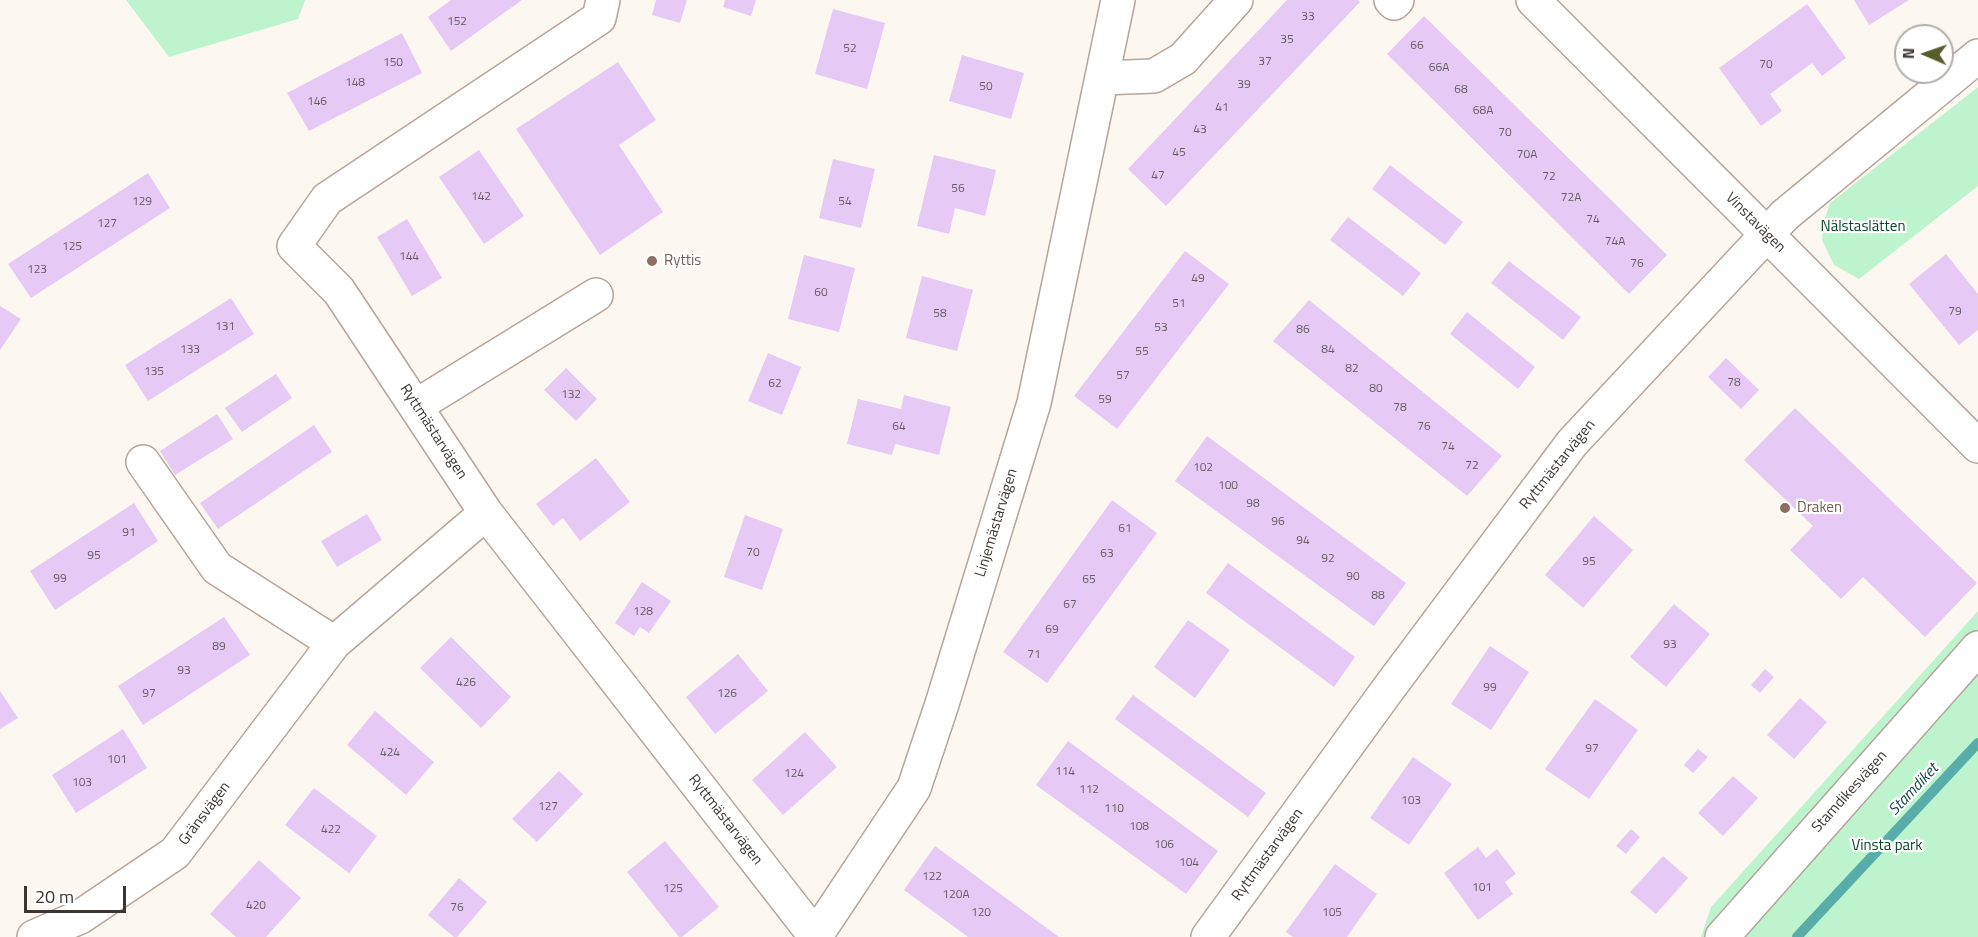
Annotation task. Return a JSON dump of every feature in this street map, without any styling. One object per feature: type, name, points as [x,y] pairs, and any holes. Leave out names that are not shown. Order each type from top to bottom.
[{"type":"street","name":"Ryttmästarvägen","points":[[603,0],[599,18],[327,199],[294,246],[339,291],[486,513],[816,937]]},
{"type":"street","name":"Linjemästarvägen","points":[[816,937],[914,788],[924,757],[1034,403],[1118,0]]},
{"type":"street","points":[[1102,78],[1154,76],[1184,59],[1236,0]]},
{"type":"street","points":[[1390,0],[1394,3],[1397,0]]},
{"type":"street","name":"Vinstavägen","points":[[1533,0],[1978,446]]},
{"type":"street","name":"Ryttmästarvägen","points":[[1208,937],[1386,692],[1572,443],[1785,216],[1978,56]]},
{"type":"street","points":[[416,406],[596,295]]},
{"type":"street","points":[[143,462],[217,568],[334,644]]},
{"type":"street","name":"Gränsvägen","points":[[34,937],[80,917],[175,853],[334,644],[486,513]]},
{"type":"street","name":"Stamdikesvägen","points":[[1722,937],[1978,648]]},
{"type":"green space","points":[[126,0],[305,0],[298,19],[169,57]]},
{"type":"green space","name":"Nälstaslätten","points":[[1978,87],[1978,186],[1859,279],[1834,265],[1822,240],[1824,221],[1830,203]]},
{"type":"green space","name":"Vinsta park","points":[[1978,611],[1978,937],[1701,937],[1711,907]]},
{"type":"building","points":[[451,0],[522,0],[451,51],[428,17]]},
{"type":"building","points":[[656,0],[687,0],[680,23],[652,15]]},
{"type":"building","points":[[725,0],[756,0],[751,16],[723,7]]},
{"type":"building","points":[[1287,0],[1358,0],[1360,2],[1166,206],[1128,169]]},
{"type":"building","points":[[1854,0],[1909,0],[1869,25]]},
{"type":"building","points":[[1807,4],[1846,58],[1822,76],[1812,63],[1770,94],[1782,111],[1761,126],[1719,68]]},
{"type":"building","points":[[833,9],[885,23],[867,89],[815,74]]},
{"type":"building","points":[[1424,16],[1667,255],[1629,294],[1387,54]]},
{"type":"building","points":[[402,33],[422,73],[309,131],[287,93]]},
{"type":"building","points":[[962,55],[1024,73],[1011,119],[949,101]]},
{"type":"building","points":[[618,62],[656,120],[619,145],[663,212],[600,255],[516,129]]},
{"type":"building","points":[[479,150],[524,216],[484,244],[439,177]]},
{"type":"building","points":[[934,155],[996,170],[985,216],[955,208],[949,234],[917,226]]},
{"type":"building","points":[[833,159],[875,169],[861,228],[819,218]]},
{"type":"building","points":[[1390,165],[1463,222],[1445,245],[1372,189]]},
{"type":"building","points":[[148,173],[170,208],[31,298],[8,264]]},
{"type":"building","points":[[1348,217],[1421,273],[1403,296],[1330,240]]},
{"type":"building","points":[[407,219],[442,278],[412,296],[377,237]]},
{"type":"building","points":[[1185,251],[1229,284],[1117,429],[1074,396]]},
{"type":"building","points":[[1946,254],[1978,294],[1978,330],[1959,345],[1909,284]]},
{"type":"building","points":[[804,255],[855,268],[839,332],[788,319]]},
{"type":"building","points":[[1509,261],[1581,317],[1563,340],[1491,283]]},
{"type":"building","points":[[922,276],[973,290],[957,351],[906,338]]},
{"type":"building","points":[[231,298],[254,334],[148,401],[125,365]]},
{"type":"building","points":[[1309,300],[1502,456],[1467,496],[1273,341]]},
{"type":"building","points":[[0,306],[21,319],[0,350]]},
{"type":"building","points":[[1467,312],[1535,367],[1518,389],[1450,334]]},
{"type":"building","points":[[768,353],[801,367],[782,415],[748,401]]},
{"type":"building","points":[[1726,358],[1759,390],[1741,409],[1708,377]]},
{"type":"building","points":[[566,368],[597,399],[576,421],[544,390]]},
{"type":"building","points":[[276,374],[292,398],[242,432],[225,408]]},
{"type":"building","points":[[904,395],[951,407],[939,455],[895,444],[892,455],[847,444],[858,399],[901,409]]},
{"type":"building","points":[[1795,408],[1977,583],[1925,637],[1863,577],[1841,599],[1790,550],[1813,526],[1744,460]]},
{"type":"building","points":[[217,414],[233,439],[175,475],[160,451]]},
{"type":"building","points":[[314,425],[332,452],[218,529],[200,503]]},
{"type":"building","points":[[1207,436],[1406,583],[1374,626],[1175,481]]},
{"type":"building","points":[[596,458],[630,502],[580,541],[563,518],[553,526],[536,504]]},
{"type":"building","points":[[1112,500],[1157,533],[1047,683],[1003,652]]},
{"type":"building","points":[[134,503],[158,541],[55,610],[30,571]]},
{"type":"building","points":[[367,514],[382,540],[337,567],[321,541]]},
{"type":"building","points":[[745,515],[783,529],[762,590],[724,577]]},
{"type":"building","points":[[1594,516],[1633,550],[1583,608],[1545,575]]},
{"type":"building","points":[[1228,563],[1355,657],[1334,687],[1206,593]]},
{"type":"building","points":[[642,582],[671,601],[649,633],[640,627],[634,636],[615,623]]},
{"type":"building","points":[[1674,604],[1710,634],[1666,687],[1630,657]]},
{"type":"building","points":[[224,617],[250,655],[143,725],[118,686]]},
{"type":"building","points":[[1188,620],[1230,650],[1195,698],[1154,667]]},
{"type":"building","points":[[451,637],[511,697],[481,728],[420,668]]},
{"type":"building","points":[[1490,646],[1529,672],[1491,730],[1451,704]]},
{"type":"building","points":[[738,654],[768,691],[715,734],[686,697]]},
{"type":"building","points":[[1765,669],[1774,677],[1760,693],[1751,685]]},
{"type":"building","points":[[0,691],[18,718],[0,729]]},
{"type":"building","points":[[1133,695],[1266,793],[1248,817],[1115,719]]},
{"type":"building","points":[[1800,698],[1827,722],[1794,759],[1767,735]]},
{"type":"building","points":[[1595,699],[1638,730],[1589,799],[1545,769]]},
{"type":"building","points":[[375,711],[434,762],[406,795],[347,745]]},
{"type":"building","points":[[123,729],[147,768],[76,813],[52,775]]},
{"type":"building","points":[[805,732],[837,767],[783,815],[752,780]]},
{"type":"building","points":[[1068,741],[1218,851],[1186,894],[1036,785]]},
{"type":"building","points":[[1698,749],[1708,757],[1693,773],[1684,765]]},
{"type":"building","points":[[1413,757],[1452,784],[1409,845],[1370,818]]},
{"type":"building","points":[[559,771],[583,794],[537,842],[512,819]]},
{"type":"building","points":[[1733,776],[1758,798],[1723,836],[1698,813]]},
{"type":"building","points":[[314,788],[377,836],[349,873],[285,825]]},
{"type":"building","points":[[1631,829],[1640,837],[1626,854],[1616,846]]},
{"type":"building","points":[[665,841],[719,907],[682,937],[679,937],[627,872]]},
{"type":"building","points":[[935,846],[1059,937],[968,937],[904,890]]},
{"type":"building","points":[[1478,847],[1486,858],[1497,849],[1516,874],[1505,882],[1513,894],[1478,920],[1444,873]]},
{"type":"building","points":[[1663,856],[1688,878],[1656,914],[1630,892]]},
{"type":"building","points":[[259,860],[301,898],[266,937],[236,937],[210,914]]},
{"type":"building","points":[[1335,864],[1377,894],[1347,937],[1293,937],[1286,932]]},
{"type":"building","points":[[459,878],[487,902],[457,937],[454,937],[428,915]]},
{"type":"waterway","name":"Stamdiket","points":[[1797,937],[1978,743]]},
{"type":"place","name":"Ryttis","points":[[652,261]]},
{"type":"place","name":"Draken","points":[[1785,508]]}]
